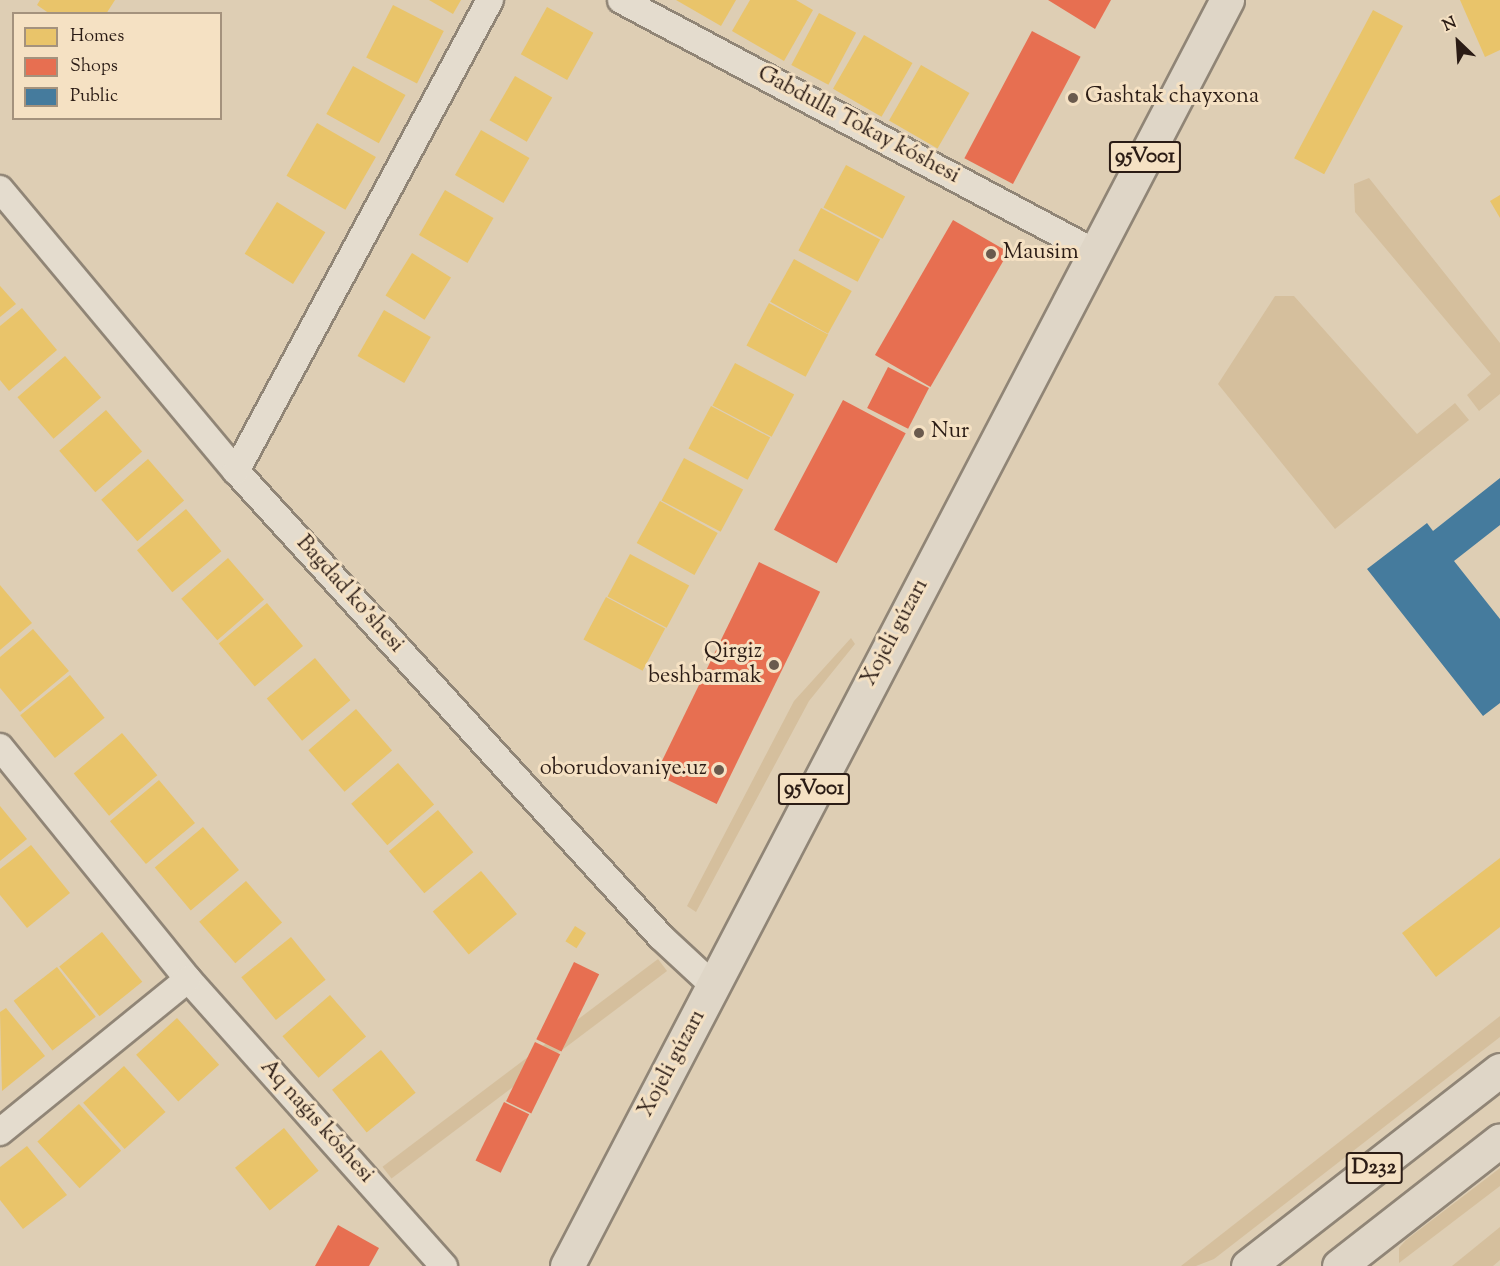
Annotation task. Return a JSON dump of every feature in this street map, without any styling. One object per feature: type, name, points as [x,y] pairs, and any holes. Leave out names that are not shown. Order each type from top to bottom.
[{"type":"main road","name":"Xojeli gúzarı","points":[[567,1266],[1227,0]]},
{"type":"main road","name":"D232","points":[[1248,1266],[1500,1070]]},
{"type":"main road","name":"D232","points":[[1339,1266],[1500,1140]]},
{"type":"street","points":[[236,471],[490,0]]},
{"type":"street","name":"Ǵabdulla Tokay kóshesi","points":[[621,0],[1096,253]]},
{"type":"street","name":"Bagdad ko'shesi","points":[[0,189],[236,471],[661,937],[714,986]]},
{"type":"street","name":"Aq naǵıs kóshesi","points":[[0,747],[188,979],[444,1266]]},
{"type":"street","points":[[0,1132],[188,979]]},
{"type":"shaded area","points":[[1369,178],[1500,343],[1500,394],[1479,411],[1467,395],[1491,374],[1355,212],[1354,184]]},
{"type":"shaded area","points":[[1275,296],[1294,296],[1417,434],[1455,403],[1469,420],[1335,529],[1218,384]]},
{"type":"shaded area","points":[[851,638],[855,644],[809,701],[696,912],[687,906],[794,701]]},
{"type":"shaded area","points":[[658,959],[667,971],[391,1179],[382,1167]]},
{"type":"shaded area","points":[[1500,1016],[1500,1037],[1214,1259],[1196,1266],[1181,1266]]},
{"type":"shaded area","points":[[1500,1168],[1500,1186],[1399,1263],[1399,1248],[1406,1240]]},
{"type":"shaded area","points":[[1500,1227],[1500,1260],[1493,1266],[1452,1266]]},
{"type":"building: Homes","points":[[40,0],[115,0],[107,12],[47,12],[37,5]]},
{"type":"building: Homes","points":[[429,0],[461,0],[453,14]]},
{"type":"building: Homes","points":[[676,0],[736,0],[721,26]]},
{"type":"building: Homes","points":[[750,0],[796,0],[813,10],[784,61],[732,31]]},
{"type":"building: Homes","points":[[1460,0],[1500,0],[1500,50],[1485,57]]},
{"type":"building: Homes","points":[[393,5],[444,31],[417,83],[366,58]]},
{"type":"building: Homes","points":[[547,7],[593,33],[567,80],[521,54]]},
{"type":"building: Homes","points":[[1373,10],[1403,26],[1324,174],[1294,158]]},
{"type":"building: Homes","points":[[819,13],[856,33],[828,85],[791,65]]},
{"type":"building: Homes","points":[[864,35],[912,63],[881,117],[833,89]]},
{"type":"building: Homes","points":[[921,65],[969,93],[937,148],[889,120]]},
{"type":"building: Homes","points":[[353,66],[405,95],[379,143],[326,114]]},
{"type":"building: Homes","points":[[515,76],[552,97],[527,142],[490,120]]},
{"type":"building: Homes","points":[[317,123],[376,157],[345,210],[286,176]]},
{"type":"building: Homes","points":[[481,130],[529,158],[503,203],[455,175]]},
{"type":"building: Homes","points":[[846,165],[905,196],[883,239],[823,207]]},
{"type":"building: Homes","points":[[445,190],[493,218],[467,263],[419,235]]},
{"type":"building: Homes","points":[[1500,195],[1500,218],[1490,201]]},
{"type":"building: Homes","points":[[277,202],[325,232],[293,284],[245,254]]},
{"type":"building: Homes","points":[[821,208],[880,239],[858,282],[798,250]]},
{"type":"building: Homes","points":[[412,253],[451,277],[425,320],[386,295]]},
{"type":"building: Homes","points":[[794,259],[852,291],[828,334],[770,302]]},
{"type":"building: Homes","points":[[0,286],[16,304],[0,317]]},
{"type":"building: Homes","points":[[769,303],[828,334],[806,377],[746,345]]},
{"type":"building: Homes","points":[[22,308],[57,350],[9,391],[0,380],[0,326]]},
{"type":"building: Homes","points":[[384,310],[431,337],[404,383],[358,356]]},
{"type":"building: Homes","points":[[65,356],[101,398],[54,439],[17,397]]},
{"type":"building: Homes","points":[[735,363],[794,394],[772,437],[712,405]]},
{"type":"building: Homes","points":[[711,406],[770,437],[748,480],[688,448]]},
{"type":"building: Homes","points":[[106,410],[142,452],[95,492],[59,451]]},
{"type":"building: Homes","points":[[684,458],[743,489],[721,532],[661,500]]},
{"type":"building: Homes","points":[[148,459],[184,501],[137,541],[101,500]]},
{"type":"building: Homes","points":[[660,501],[718,533],[694,575],[637,543]]},
{"type":"building: Homes","points":[[186,509],[221,551],[172,592],[137,550]]},
{"type":"building: Homes","points":[[630,554],[689,585],[667,628],[607,596]]},
{"type":"building: Homes","points":[[228,558],[264,600],[217,640],[181,599]]},
{"type":"building: Homes","points":[[0,585],[32,623],[0,650]]},
{"type":"building: Homes","points":[[606,597],[665,628],[643,671],[583,639]]},
{"type":"building: Homes","points":[[267,603],[303,646],[255,686],[219,643]]},
{"type":"building: Homes","points":[[33,629],[69,671],[20,712],[0,688],[0,657]]},
{"type":"building: Homes","points":[[315,658],[350,700],[302,741],[267,698]]},
{"type":"building: Homes","points":[[70,675],[105,718],[55,758],[20,715]]},
{"type":"building: Homes","points":[[356,709],[392,751],[345,792],[308,750]]},
{"type":"building: Homes","points":[[122,733],[157,775],[109,816],[74,773]]},
{"type":"building: Homes","points":[[398,763],[434,805],[387,845],[351,804]]},
{"type":"building: Homes","points":[[159,780],[195,823],[146,864],[110,821]]},
{"type":"building: Homes","points":[[0,806],[27,839],[0,861]]},
{"type":"building: Homes","points":[[438,810],[473,852],[424,893],[389,851]]},
{"type":"building: Homes","points":[[203,827],[239,870],[191,910],[155,867]]},
{"type":"building: Homes","points":[[31,845],[70,893],[27,928],[0,895],[0,869]]},
{"type":"building: Homes","points":[[1500,858],[1500,927],[1436,977],[1402,933]]},
{"type":"building: Homes","points":[[481,871],[517,914],[469,954],[433,911]]},
{"type":"building: Homes","points":[[246,881],[282,923],[235,963],[199,922]]},
{"type":"building: Homes","points":[[575,926],[586,933],[576,948],[565,941]]},
{"type":"building: Homes","points":[[102,932],[142,982],[100,1016],[59,967]]},
{"type":"building: Homes","points":[[291,937],[326,980],[276,1020],[241,977]]},
{"type":"building: Homes","points":[[57,967],[96,1017],[52,1051],[14,1001]]},
{"type":"building: Homes","points":[[330,995],[366,1037],[319,1078],[282,1036]]},
{"type":"building: Homes","points":[[6,1008],[45,1056],[2,1091],[0,1012]]},
{"type":"building: Homes","points":[[177,1018],[219,1065],[178,1102],[136,1055]]},
{"type":"building: Homes","points":[[381,1050],[416,1093],[367,1132],[332,1090]]},
{"type":"building: Homes","points":[[124,1066],[165,1112],[125,1149],[83,1103]]},
{"type":"building: Homes","points":[[79,1104],[121,1151],[80,1188],[37,1141]]},
{"type":"building: Homes","points":[[284,1128],[319,1171],[270,1210],[235,1168]]},
{"type":"building: Homes","points":[[27,1146],[67,1195],[23,1229],[0,1200],[0,1167]]},
{"type":"building: Shops","points":[[1048,0],[1111,0],[1095,29]]},
{"type":"building: Shops","points":[[1032,31],[1081,57],[1013,184],[964,158]]},
{"type":"building: Shops","points":[[953,220],[1008,252],[930,387],[875,355]]},
{"type":"building: Shops","points":[[888,367],[929,388],[908,429],[867,408]]},
{"type":"building: Shops","points":[[843,400],[906,433],[837,563],[774,530]]},
{"type":"building: Shops","points":[[759,562],[820,592],[717,804],[656,774]]},
{"type":"building: Shops","points":[[574,962],[599,974],[561,1052],[536,1039]]},
{"type":"building: Shops","points":[[535,1042],[560,1054],[531,1114],[506,1101]]},
{"type":"building: Shops","points":[[504,1102],[529,1114],[501,1173],[476,1160]]},
{"type":"building: Shops","points":[[338,1225],[379,1248],[369,1266],[315,1266]]},
{"type":"building: Public","points":[[1500,478],[1500,525],[1454,561],[1500,619],[1500,703],[1483,716],[1367,569],[1427,523],[1433,531]]},
{"type":"place","name":"Gashtak chayxona","points":[[1073,98]]},
{"type":"place","name":"Mausim","points":[[991,254]]},
{"type":"place","name":"Nur","points":[[919,433]]},
{"type":"place","name":"Qirgiz beshbarmak","points":[[774,665]]},
{"type":"place","name":"oborudovaniye.uz","points":[[719,770]]}]
